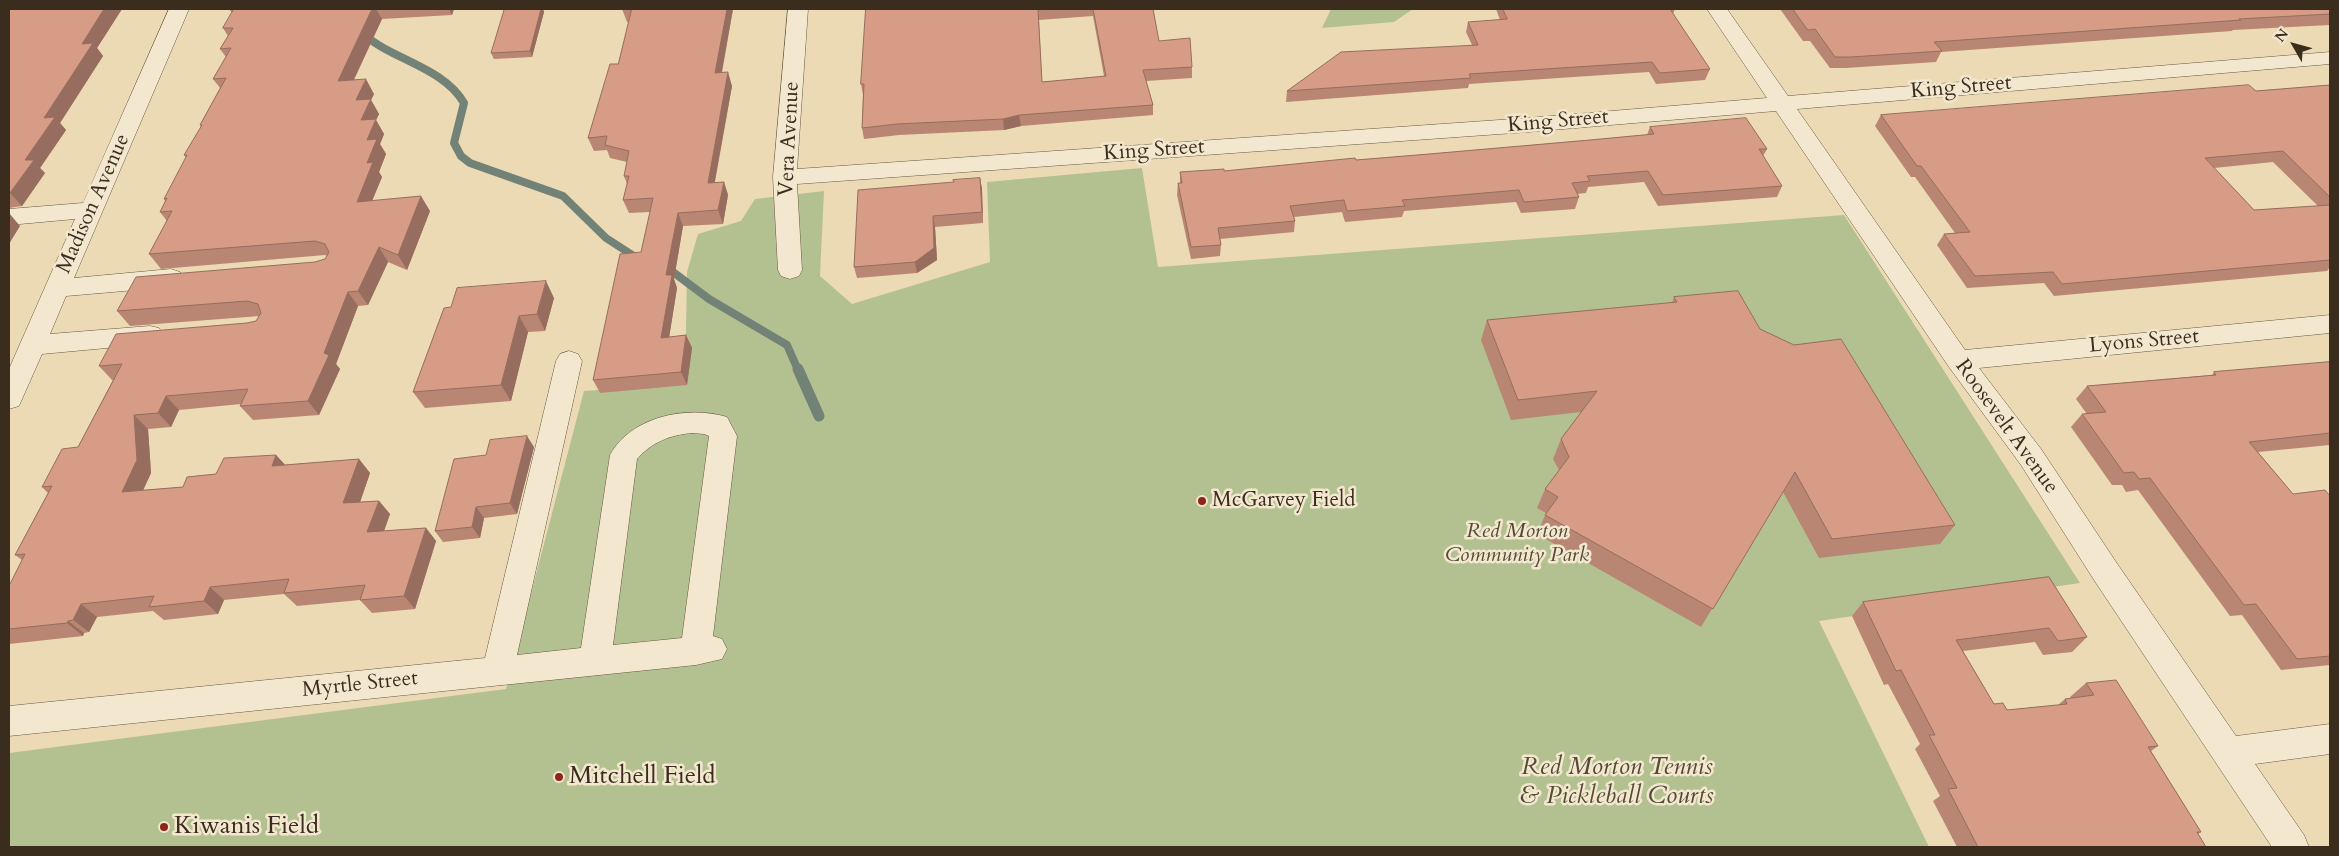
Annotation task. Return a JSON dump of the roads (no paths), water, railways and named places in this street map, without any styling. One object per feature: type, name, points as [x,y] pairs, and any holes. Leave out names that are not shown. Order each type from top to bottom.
[{"type":"street","name":"Madison Avenue","points":[[9,399],[21,359],[57,288],[179,9]]},
{"type":"street","name":"Vera Avenue","points":[[790,270],[785,177],[798,9]]},
{"type":"street","name":"Roosevelt Avenue","points":[[1717,9],[1958,360],[2031,457],[2105,571],[2292,847]]},
{"type":"street","name":"King Street","points":[[785,177],[1518,125],[2330,58]]},
{"type":"street","points":[[9,217],[91,210]]},
{"type":"street","points":[[57,288],[196,276]]},
{"type":"street","name":"Lyons Street","points":[[1958,360],[2330,324]]},
{"type":"street","points":[[21,359],[170,334]]},
{"type":"street","points":[[498,670],[569,361]]},
{"type":"street","name":"Myrtle Street","points":[[9,721],[703,650],[723,436],[717,425],[702,421],[665,427],[645,435],[631,446],[624,455],[595,660]]},
{"type":"street","points":[[2228,752],[2330,739]]},
{"type":"waterway","points":[[362,33],[374,42],[430,72],[455,91],[464,103],[454,143],[461,156],[470,163],[563,196],[606,238],[640,260]]},
{"type":"waterway","points":[[663,269],[673,272],[709,299],[787,345],[798,370]]},
{"type":"waterway","points":[[798,369],[819,416]]},
{"type":"place","name":"McGarvey Field","points":[[1202,501]]},
{"type":"place","name":"Mitchell Field","points":[[559,777]]},
{"type":"place","name":"Kiwanis Field","points":[[164,827]]},
{"type":"park label","name":"Red Morton Community Park","points":[[1517,544]]},
{"type":"park label","name":"Red Morton Tennis & Pickleball Courts","points":[[1617,782]]}]
